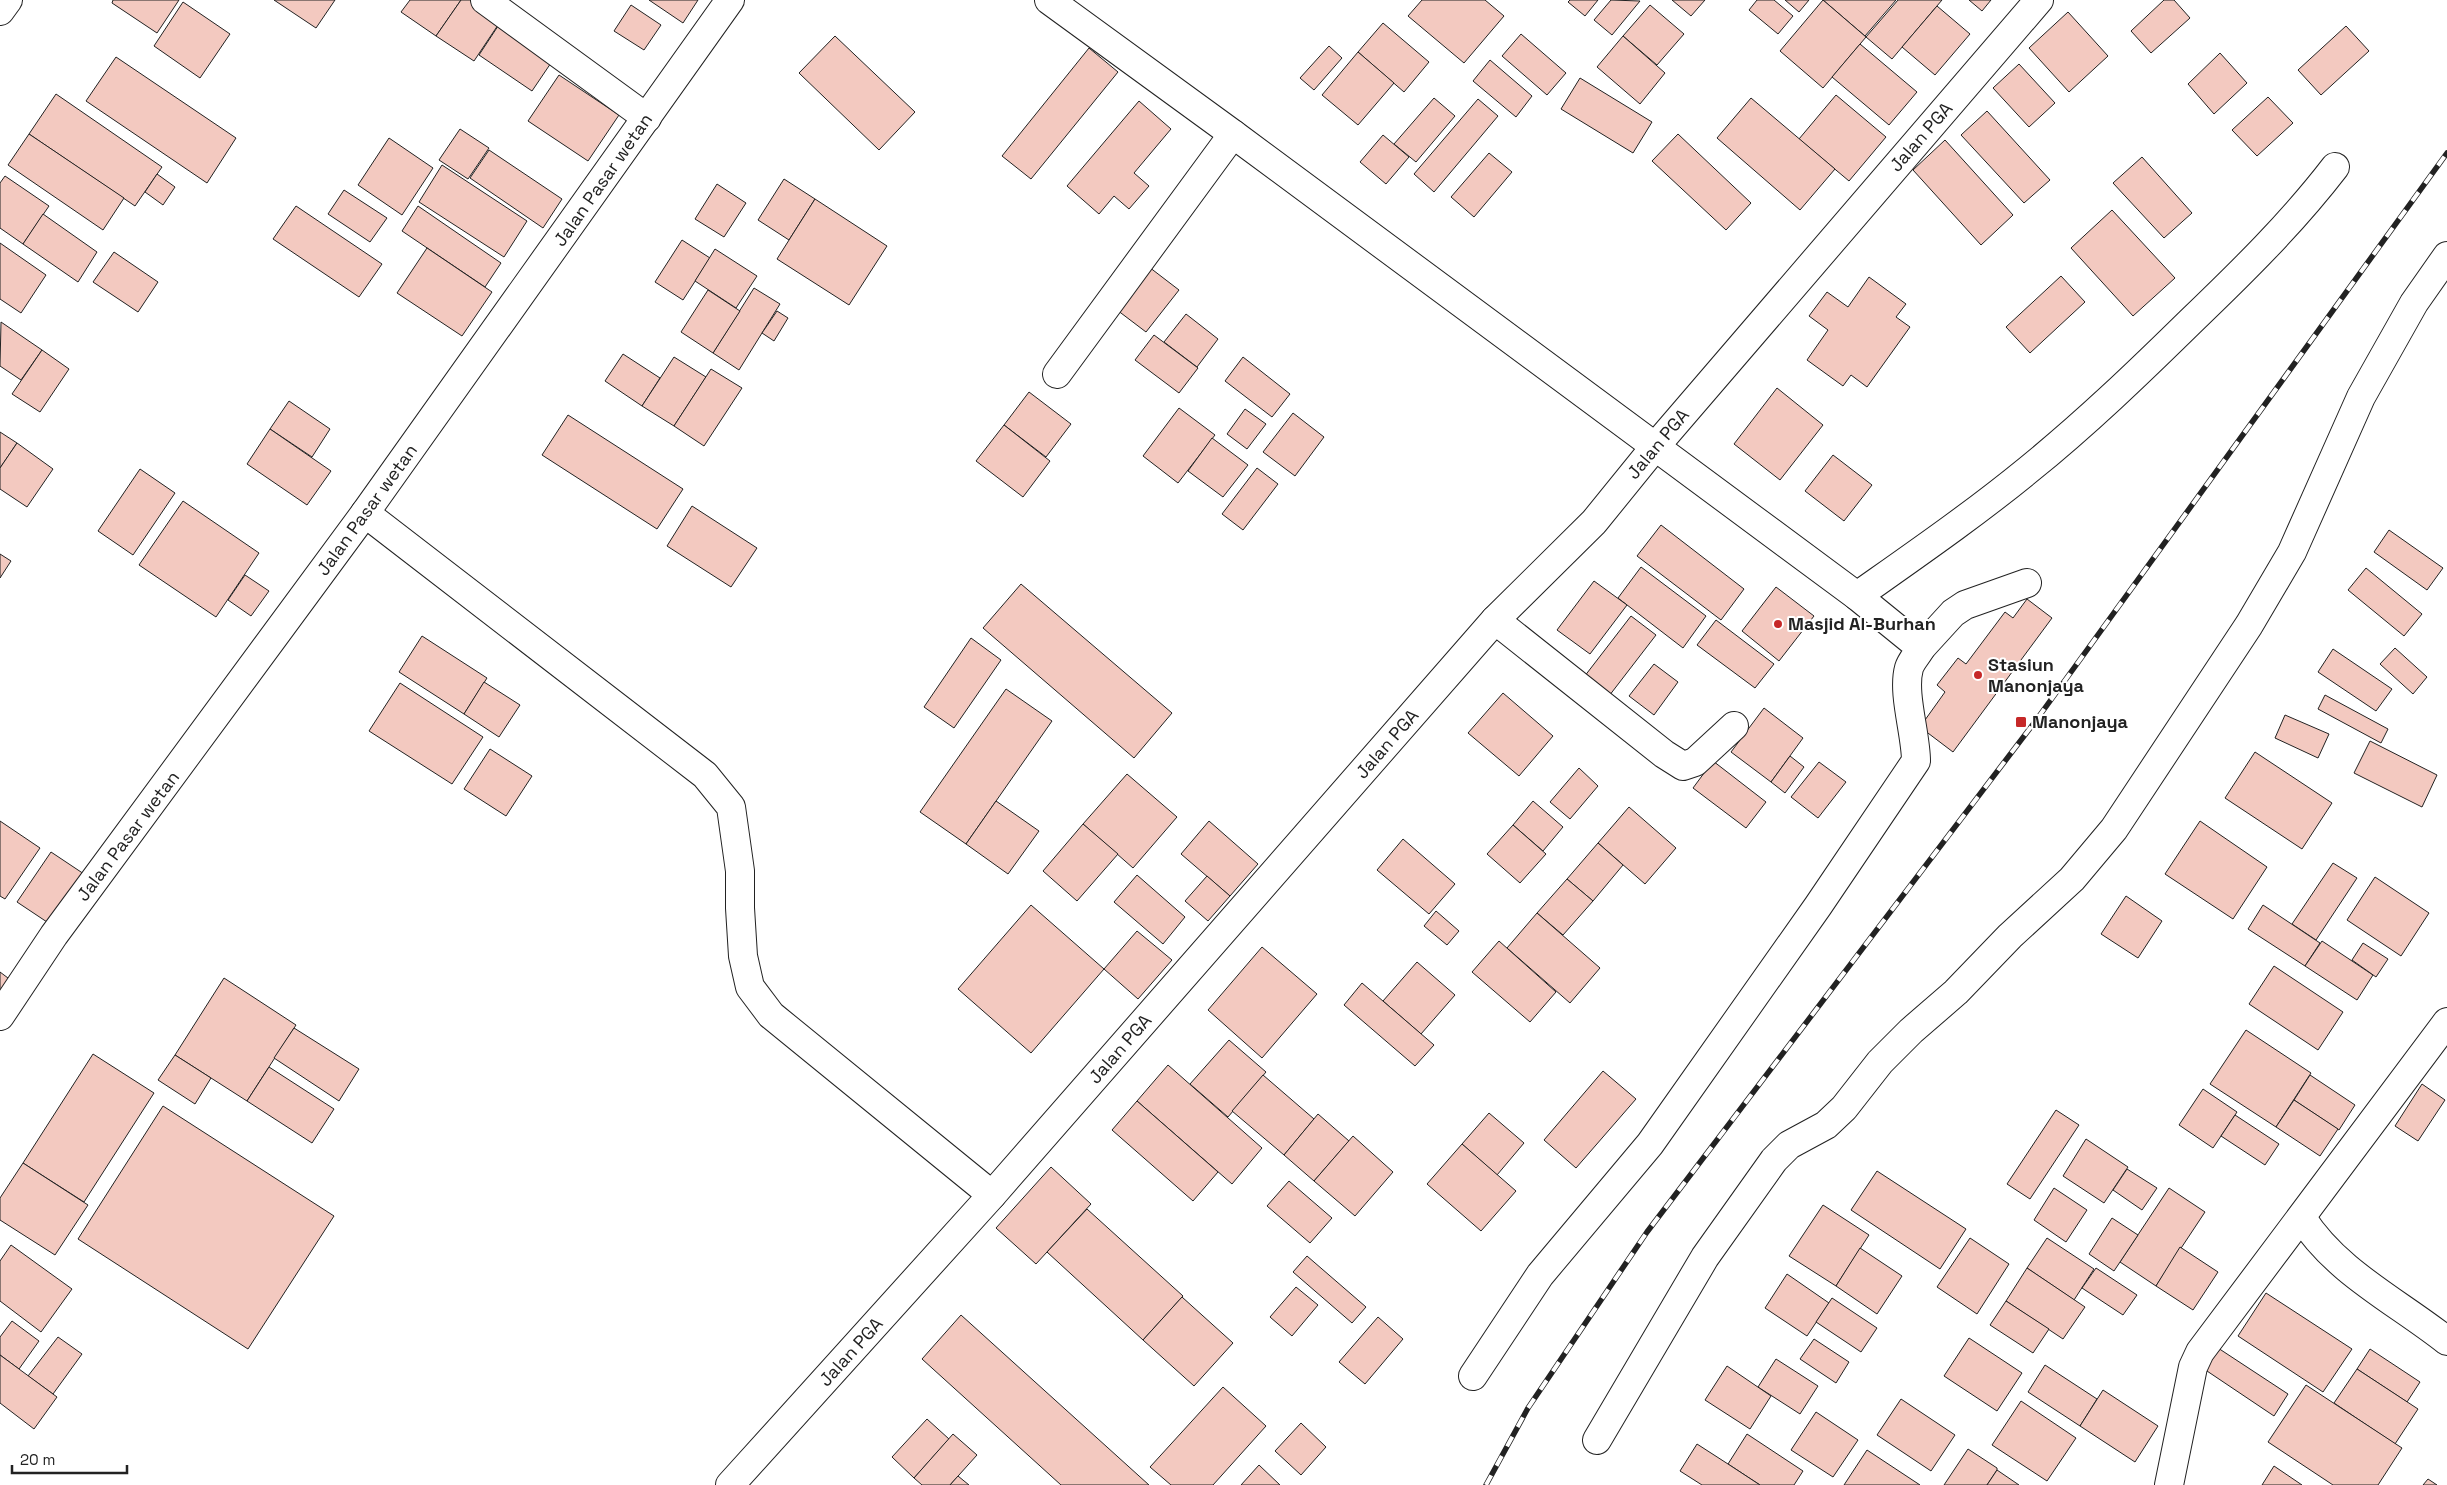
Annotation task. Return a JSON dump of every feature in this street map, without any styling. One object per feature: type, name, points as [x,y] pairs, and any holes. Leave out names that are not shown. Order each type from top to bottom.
[{"type":"street","points":[[0,11],[8,0]]},
{"type":"street","points":[[485,0],[647,118]]},
{"type":"street","name":"Jalan Pasar wetan","points":[[0,1016],[54,935],[365,514],[730,0]]},
{"type":"street","points":[[1049,0],[1857,596],[1921,648]]},
{"type":"street","name":"Jalan PGA","points":[[730,1485],[992,1195],[1495,620],[1594,522],[1654,448],[2039,0]]},
{"type":"street","points":[[1057,374],[1233,134]]},
{"type":"street","points":[[1857,596],[1982,507],[2030,469],[2122,388],[2220,293],[2294,217],[2335,168]]},
{"type":"street","points":[[1597,1440],[1705,1257],[1774,1160],[1789,1145],[1826,1125],[1844,1108],[1880,1062],[1911,1031],[1956,992],[2010,936],[2072,879],[2114,829],[2249,626],[2292,552],[2361,397],[2414,303],[2447,256]]},
{"type":"street","points":[[365,514],[705,775],[731,806],[740,871],[743,956],[750,987],[771,1015],[992,1195]]},
{"type":"street","points":[[1473,1376],[1540,1275],[1650,1144],[1818,906],[1916,761],[1916,742],[1908,703],[1909,668],[1921,648],[1953,613],[1965,605],[2027,583]]},
{"type":"street","points":[[1495,620],[1656,748],[1683,766],[1695,762],[1734,726]]},
{"type":"street","points":[[2169,1485],[2193,1367],[2200,1352],[2447,1022]]},
{"type":"street","points":[[2302,1218],[2312,1234],[2350,1270],[2447,1341]]},
{"type":"building","points":[[113,0],[179,0],[157,33],[112,3]]},
{"type":"building","points":[[274,0],[335,0],[316,28]]},
{"type":"building","points":[[410,0],[461,0],[436,36],[401,12]]},
{"type":"building","points":[[461,0],[474,0],[502,19],[474,61],[436,36]]},
{"type":"building","points":[[649,0],[698,0],[683,23]]},
{"type":"building","points":[[1422,0],[1485,0],[1504,16],[1464,63],[1408,16]]},
{"type":"building","points":[[1570,0],[1598,0],[1585,16],[1568,2]]},
{"type":"building","points":[[1611,0],[1640,1],[1612,35],[1594,20]]},
{"type":"building","points":[[1672,0],[1705,0],[1691,16]]},
{"type":"building","points":[[1757,0],[1774,0],[1793,16],[1778,34],[1749,10]]},
{"type":"building","points":[[1785,0],[1809,0],[1799,12]]},
{"type":"building","points":[[1823,0],[1896,0],[1865,36]]},
{"type":"building","points":[[1823,0],[1866,37],[1823,88],[1780,51]]},
{"type":"building","points":[[1898,0],[1942,0],[1892,59],[1866,37]]},
{"type":"building","points":[[1969,0],[1991,0],[1982,11]]},
{"type":"building","points":[[2164,0],[2174,0],[2190,18],[2151,53],[2131,31]]},
{"type":"building","points":[[183,2],[230,34],[200,78],[154,46]]},
{"type":"building","points":[[631,5],[661,25],[644,50],[614,31]]},
{"type":"building","points":[[1650,5],[1684,34],[1657,65],[1623,36]]},
{"type":"building","points":[[1937,6],[1970,34],[1935,75],[1902,47]]},
{"type":"building","points":[[2068,12],[2108,56],[2069,92],[2029,48]]},
{"type":"building","points":[[502,20],[555,57],[532,91],[479,55]]},
{"type":"building","points":[[1383,23],[1429,62],[1404,92],[1358,52]]},
{"type":"building","points":[[2346,26],[2369,51],[2321,95],[2298,70]]},
{"type":"building","points":[[1521,34],[1566,73],[1547,95],[1502,56]]},
{"type":"building","points":[[835,36],[915,112],[879,150],[799,73]]},
{"type":"building","points":[[1623,36],[1665,73],[1640,104],[1597,67]]},
{"type":"building","points":[[1860,44],[1917,92],[1889,125],[1832,77]]},
{"type":"building","points":[[1329,46],[1342,58],[1314,90],[1300,78]]},
{"type":"building","points":[[1089,48],[1118,72],[1031,179],[1002,156]]},
{"type":"building","points":[[1358,52],[1394,83],[1358,125],[1322,95]]},
{"type":"building","points":[[2220,53],[2247,83],[2214,114],[2188,84]]},
{"type":"building","points":[[116,57],[236,138],[207,183],[86,101]]},
{"type":"building","points":[[1490,60],[1532,96],[1516,117],[1473,81]]},
{"type":"building","points":[[2019,64],[2055,103],[2029,127],[1993,88]]},
{"type":"building","points":[[559,75],[619,115],[588,161],[528,121]]},
{"type":"building","points":[[1580,78],[1652,122],[1633,153],[1561,109]]},
{"type":"building","points":[[56,94],[162,167],[135,206],[29,134]]},
{"type":"building","points":[[1836,95],[1886,137],[1849,181],[1799,139]]},
{"type":"building","points":[[2268,97],[2293,123],[2257,156],[2232,130]]},
{"type":"building","points":[[1434,98],[1455,116],[1416,162],[1394,144]]},
{"type":"building","points":[[1751,98],[1835,169],[1800,210],[1717,138]]},
{"type":"building","points":[[1478,99],[1498,116],[1434,192],[1414,174]]},
{"type":"building","points":[[1139,101],[1171,129],[1134,173],[1149,186],[1129,209],[1114,196],[1099,214],[1067,186]]},
{"type":"building","points":[[1987,111],[2050,180],[2024,203],[1961,135]]},
{"type":"building","points":[[460,129],[489,148],[468,179],[439,160]]},
{"type":"building","points":[[29,134],[124,198],[103,230],[8,165]]},
{"type":"building","points":[[1678,134],[1751,203],[1726,230],[1652,161]]},
{"type":"building","points":[[1383,135],[1409,157],[1386,184],[1360,162]]},
{"type":"building","points":[[389,138],[433,168],[402,215],[358,185]]},
{"type":"building","points":[[1945,140],[2013,215],[1981,245],[1913,170]]},
{"type":"building","points":[[489,150],[562,199],[543,228],[470,178]]},
{"type":"building","points":[[1489,153],[1512,172],[1474,217],[1451,197]]},
{"type":"building","points":[[2142,157],[2192,213],[2164,238],[2113,183]]},
{"type":"building","points":[[442,165],[527,221],[504,257],[419,202]]},
{"type":"building","points":[[157,174],[175,187],[163,205],[145,192]]},
{"type":"building","points":[[5,176],[49,206],[23,244],[0,228],[0,183]]},
{"type":"building","points":[[784,179],[815,199],[789,240],[758,220]]},
{"type":"building","points":[[717,184],[746,203],[724,237],[695,219]]},
{"type":"building","points":[[344,190],[387,218],[370,242],[328,214]]},
{"type":"building","points":[[815,199],[887,246],[849,305],[777,259]]},
{"type":"building","points":[[296,206],[382,264],[359,297],[273,239]]},
{"type":"building","points":[[418,206],[501,263],[485,287],[402,231]]},
{"type":"building","points":[[2112,210],[2175,278],[2133,316],[2071,248]]},
{"type":"building","points":[[43,214],[97,252],[78,282],[23,244]]},
{"type":"building","points":[[682,240],[710,258],[683,300],[655,282]]},
{"type":"building","points":[[0,243],[46,275],[21,313],[0,299]]},
{"type":"building","points":[[427,248],[492,292],[462,336],[397,293]]},
{"type":"building","points":[[715,249],[757,276],[736,308],[695,281]]},
{"type":"building","points":[[114,252],[158,282],[138,312],[93,282]]},
{"type":"building","points":[[1149,267],[1179,290],[1146,332],[1117,310]]},
{"type":"building","points":[[2061,276],[2085,302],[2030,353],[2006,327]]},
{"type":"building","points":[[1869,277],[1906,304],[1896,317],[1910,327],[1867,387],[1851,375],[1843,386],[1807,360],[1828,330],[1809,316],[1827,292],[1848,307]]},
{"type":"building","points":[[754,288],[780,304],[739,370],[713,353]]},
{"type":"building","points":[[708,290],[740,311],[713,353],[681,332]]},
{"type":"building","points":[[777,311],[788,318],[774,341],[762,333]]},
{"type":"building","points":[[1186,314],[1218,339],[1197,367],[1164,342]]},
{"type":"building","points":[[1,322],[42,350],[21,380],[0,366]]},
{"type":"building","points":[[1154,335],[1198,368],[1179,393],[1135,360]]},
{"type":"building","points":[[42,350],[69,369],[40,412],[12,394]]},
{"type":"building","points":[[623,354],[660,378],[642,406],[605,381]]},
{"type":"building","points":[[674,357],[706,377],[674,426],[642,406]]},
{"type":"building","points":[[1243,357],[1290,394],[1272,417],[1225,381]]},
{"type":"building","points":[[711,369],[742,388],[704,446],[674,426]]},
{"type":"building","points":[[1777,388],[1823,425],[1780,480],[1734,444]]},
{"type":"building","points":[[1029,392],[1071,424],[1046,457],[1004,425]]},
{"type":"building","points":[[289,401],[330,429],[312,457],[270,429]]},
{"type":"building","points":[[1179,408],[1215,435],[1178,483],[1143,456]]},
{"type":"building","points":[[1245,409],[1266,424],[1247,449],[1227,434]]},
{"type":"building","points":[[1293,413],[1324,437],[1295,476],[1263,452]]},
{"type":"building","points":[[568,415],[683,489],[657,529],[542,455]]},
{"type":"building","points":[[1004,425],[1050,461],[1023,497],[976,461]]},
{"type":"building","points":[[270,429],[331,471],[307,505],[247,464]]},
{"type":"building","points":[[0,432],[17,443],[0,468]]},
{"type":"building","points":[[1212,438],[1248,465],[1223,497],[1188,471]]},
{"type":"building","points":[[17,443],[53,469],[27,507],[0,489],[0,468]]},
{"type":"building","points":[[1833,455],[1872,485],[1844,521],[1805,491]]},
{"type":"building","points":[[1257,468],[1278,484],[1243,530],[1222,514]]},
{"type":"building","points":[[140,469],[175,493],[133,555],[98,531]]},
{"type":"building","points":[[183,501],[259,553],[216,617],[139,565]]},
{"type":"building","points":[[692,506],[757,548],[731,587],[667,546]]},
{"type":"building","points":[[1661,525],[1744,589],[1721,620],[1637,556]]},
{"type":"building","points":[[2389,530],[2443,568],[2427,590],[2374,552]]},
{"type":"building","points":[[0,554],[11,561],[0,578]]},
{"type":"building","points":[[1641,567],[1706,616],[1683,648],[1618,598]]},
{"type":"building","points":[[2366,568],[2422,614],[2404,636],[2348,590]]},
{"type":"building","points":[[245,575],[269,591],[251,616],[228,600]]},
{"type":"building","points":[[1594,581],[1627,605],[1590,654],[1557,630]]},
{"type":"building","points":[[1021,584],[1172,713],[1134,758],[983,628]]},
{"type":"building","name":"Masjid Al-Burhan","points":[[1776,587],[1814,616],[1779,661],[1742,631]]},
{"type":"building","name":"Stasiun Manonjaya","points":[[2027,599],[2052,618],[1953,752],[1920,727],[1945,692],[1937,685],[1958,658],[1966,664],[2005,612],[2013,618]]},
{"type":"building","points":[[1631,616],[1656,635],[1609,696],[1584,677]]},
{"type":"building","points":[[1716,620],[1774,664],[1755,688],[1697,645]]},
{"type":"building","points":[[422,636],[487,678],[464,714],[399,672]]},
{"type":"building","points":[[971,638],[1001,660],[954,728],[924,707]]},
{"type":"building","points":[[2395,648],[2427,677],[2413,694],[2380,664]]},
{"type":"building","points":[[2333,649],[2392,689],[2376,711],[2318,672]]},
{"type":"building","points":[[1654,664],[1678,682],[1654,715],[1629,696]]},
{"type":"building","points":[[484,682],[520,705],[499,737],[464,714]]},
{"type":"building","points":[[400,683],[483,737],[452,784],[369,731]]},
{"type":"building","points":[[1006,689],[1052,721],[966,844],[920,812]]},
{"type":"building","points":[[1503,693],[1553,736],[1519,776],[1468,733]]},
{"type":"building","points":[[2325,695],[2388,729],[2381,743],[2318,709]]},
{"type":"building","points":[[1764,708],[1803,738],[1771,782],[1731,752]]},
{"type":"building","points":[[2285,715],[2329,734],[2318,758],[2275,738]]},
{"type":"building","points":[[2370,741],[2437,775],[2422,807],[2354,773]]},
{"type":"building","points":[[490,749],[532,776],[506,816],[464,789]]},
{"type":"building","points":[[2255,752],[2332,803],[2302,849],[2225,798]]},
{"type":"building","points":[[1790,756],[1804,767],[1785,793],[1771,782]]},
{"type":"building","points":[[1713,761],[1766,802],[1746,828],[1693,788]]},
{"type":"building","points":[[1819,762],[1846,782],[1818,818],[1791,797]]},
{"type":"building","points":[[1579,768],[1598,786],[1570,819],[1550,802]]},
{"type":"building","points":[[1127,774],[1177,817],[1133,868],[1083,824]]},
{"type":"building","points":[[996,801],[1039,831],[1008,874],[966,844]]},
{"type":"building","points":[[1533,801],[1563,827],[1543,851],[1513,825]]},
{"type":"building","points":[[1629,807],[1676,848],[1645,884],[1598,843]]},
{"type":"building","points":[[0,821],[40,848],[5,899],[0,896]]},
{"type":"building","points":[[1209,821],[1258,864],[1230,896],[1181,854]]},
{"type":"building","points":[[2200,821],[2267,867],[2233,919],[2165,874]]},
{"type":"building","points":[[1083,824],[1118,854],[1077,901],[1043,871]]},
{"type":"building","points":[[1513,825],[1546,854],[1520,883],[1487,854]]},
{"type":"building","points":[[1403,839],[1455,884],[1429,914],[1377,870]]},
{"type":"building","points":[[1598,843],[1623,865],[1593,901],[1567,879]]},
{"type":"building","points":[[51,852],[87,876],[53,926],[17,902]]},
{"type":"building","points":[[2333,863],[2357,878],[2316,940],[2292,924]]},
{"type":"building","points":[[1137,875],[1185,917],[1163,944],[1114,902]]},
{"type":"building","points":[[1207,876],[1230,896],[1208,921],[1185,901]]},
{"type":"building","points":[[2375,877],[2429,913],[2401,956],[2347,920]]},
{"type":"building","points":[[1567,879],[1593,901],[1563,935],[1537,913]]},
{"type":"building","points":[[2126,896],[2162,921],[2138,958],[2101,934]]},
{"type":"building","points":[[1031,905],[1104,969],[1031,1053],[958,989]]},
{"type":"building","points":[[2263,905],[2320,943],[2305,966],[2248,929]]},
{"type":"building","points":[[1436,911],[1459,931],[1447,945],[1424,926]]},
{"type":"building","points":[[1537,913],[1600,968],[1570,1003],[1507,948]]},
{"type":"building","points":[[1137,931],[1172,960],[1138,999],[1104,969]]},
{"type":"building","points":[[1499,941],[1556,992],[1530,1022],[1472,972]]},
{"type":"building","points":[[2322,941],[2373,975],[2357,1000],[2305,966]]},
{"type":"building","points":[[2363,943],[2388,959],[2376,977],[2352,960]]},
{"type":"building","points":[[1262,947],[1317,994],[1262,1058],[1208,1010]]},
{"type":"building","points":[[1417,962],[1455,995],[1421,1034],[1383,1001]]},
{"type":"building","points":[[2274,966],[2343,1012],[2318,1050],[2249,1004]]},
{"type":"building","points":[[0,972],[12,981],[0,996]]},
{"type":"building","points":[[224,978],[296,1025],[247,1101],[175,1055]]},
{"type":"building","points":[[1362,983],[1434,1045],[1415,1066],[1344,1005]]},
{"type":"building","points":[[294,1028],[359,1069],[339,1101],[274,1058]]},
{"type":"building","points":[[2246,1030],[2311,1073],[2276,1127],[2210,1084]]},
{"type":"building","points":[[1229,1040],[1266,1072],[1228,1117],[1190,1084]]},
{"type":"building","points":[[93,1054],[154,1093],[84,1202],[23,1163]]},
{"type":"building","points":[[175,1055],[211,1078],[195,1104],[158,1080]]},
{"type":"building","points":[[1168,1065],[1262,1148],[1232,1184],[1137,1101]]},
{"type":"building","points":[[269,1067],[334,1109],[312,1143],[247,1101]]},
{"type":"building","points":[[1603,1071],[1636,1099],[1576,1168],[1544,1140]]},
{"type":"building","points":[[1263,1075],[1314,1119],[1284,1155],[1232,1111]]},
{"type":"building","points":[[2310,1075],[2355,1105],[2339,1130],[2294,1100]]},
{"type":"building","points":[[2422,1084],[2445,1100],[2418,1141],[2395,1126]]},
{"type":"building","points":[[2203,1089],[2237,1112],[2213,1148],[2179,1125]]},
{"type":"building","points":[[2294,1100],[2338,1129],[2320,1156],[2276,1127]]},
{"type":"building","points":[[1137,1101],[1218,1172],[1193,1201],[1112,1130]]},
{"type":"building","points":[[163,1106],[334,1216],[248,1349],[78,1239]]},
{"type":"building","points":[[2056,1110],[2079,1125],[2030,1199],[2007,1184]]},
{"type":"building","points":[[1489,1113],[1524,1143],[1497,1175],[1462,1144]]},
{"type":"building","points":[[1318,1114],[1349,1141],[1314,1181],[1284,1155]]},
{"type":"building","points":[[2235,1115],[2279,1144],[2265,1165],[2221,1136]]},
{"type":"building","points":[[1353,1136],[1393,1172],[1355,1216],[1314,1181]]},
{"type":"building","points":[[2086,1139],[2128,1167],[2104,1203],[2063,1176]]},
{"type":"building","points":[[1462,1144],[1516,1191],[1481,1231],[1427,1184]]},
{"type":"building","points":[[23,1163],[88,1205],[55,1255],[0,1220],[0,1198]]},
{"type":"building","points":[[1051,1167],[1091,1204],[1036,1264],[996,1228]]},
{"type":"building","points":[[2127,1169],[2157,1188],[2142,1210],[2113,1190]]},
{"type":"building","points":[[1877,1171],[1966,1229],[1940,1269],[1851,1210]]},
{"type":"building","points":[[1289,1181],[1332,1218],[1310,1243],[1267,1206]]},
{"type":"building","points":[[2054,1188],[2087,1210],[2066,1242],[2034,1220]]},
{"type":"building","points":[[2169,1188],[2205,1212],[2156,1286],[2120,1262]]},
{"type":"building","points":[[1823,1205],[1869,1235],[1836,1286],[1789,1256]]},
{"type":"building","points":[[1087,1209],[1183,1296],[1143,1340],[1047,1252]]},
{"type":"building","points":[[2112,1218],[2138,1235],[2114,1271],[2089,1254]]},
{"type":"building","points":[[1970,1238],[2009,1264],[1977,1314],[1937,1287]]},
{"type":"building","points":[[2047,1238],[2094,1269],[2074,1300],[2027,1268]]},
{"type":"building","points":[[11,1245],[72,1289],[41,1332],[0,1301],[0,1261]]},
{"type":"building","points":[[2180,1247],[2218,1272],[2193,1310],[2156,1286]]},
{"type":"building","points":[[1860,1248],[1902,1276],[1877,1314],[1836,1286]]},
{"type":"building","points":[[1307,1256],[1366,1307],[1352,1323],[1293,1272]]},
{"type":"building","points":[[2027,1268],[2085,1307],[2063,1339],[2006,1301]]},
{"type":"building","points":[[2096,1268],[2137,1295],[2123,1315],[2082,1288]]},
{"type":"building","points":[[1787,1274],[1829,1303],[1807,1336],[1765,1308]]},
{"type":"building","points":[[1296,1287],[1318,1305],[1292,1336],[1270,1317]]},
{"type":"building","points":[[2266,1293],[2352,1349],[2323,1392],[2238,1336]]},
{"type":"building","points":[[1182,1297],[1233,1343],[1194,1386],[1143,1340]]},
{"type":"building","points":[[1832,1298],[1877,1328],[1861,1352],[1816,1322]]},
{"type":"building","points":[[2006,1301],[2049,1329],[2033,1353],[1990,1325]]},
{"type":"building","points":[[961,1315],[1149,1485],[1061,1485],[922,1359]]},
{"type":"building","points":[[1378,1317],[1403,1339],[1365,1384],[1339,1362]]},
{"type":"building","points":[[12,1321],[39,1341],[19,1369],[0,1355],[0,1337]]},
{"type":"building","points":[[58,1337],[82,1354],[53,1394],[28,1376]]},
{"type":"building","points":[[1969,1338],[2022,1373],[1997,1411],[1944,1376]]},
{"type":"building","points":[[1814,1339],[1849,1362],[1836,1383],[1800,1359]]},
{"type":"building","points":[[2218,1348],[2288,1394],[2274,1416],[2204,1369]]},
{"type":"building","points":[[2370,1349],[2420,1382],[2407,1402],[2357,1369]]},
{"type":"building","points":[[0,1355],[57,1397],[34,1429],[0,1403]]},
{"type":"building","points":[[1776,1359],[1818,1386],[1800,1414],[1758,1387]]},
{"type":"building","points":[[2045,1365],[2097,1399],[2080,1426],[2028,1392]]},
{"type":"building","points":[[1727,1366],[1771,1396],[1750,1429],[1705,1400]]},
{"type":"building","points":[[2357,1369],[2418,1409],[2395,1444],[2334,1403]]},
{"type":"building","points":[[2306,1385],[2402,1448],[2378,1485],[2333,1485],[2268,1442]]},
{"type":"building","points":[[1223,1387],[1266,1426],[1213,1485],[1171,1485],[1150,1467]]},
{"type":"building","points":[[2103,1390],[2158,1426],[2135,1462],[2080,1426]]},
{"type":"building","points":[[1901,1399],[1955,1435],[1931,1471],[1877,1435]]},
{"type":"building","points":[[2021,1401],[2076,1438],[2047,1481],[1992,1445]]},
{"type":"building","points":[[1816,1412],[1858,1440],[1833,1477],[1791,1450]]},
{"type":"building","points":[[927,1419],[949,1439],[914,1478],[892,1457]]},
{"type":"building","points":[[1301,1423],[1326,1447],[1301,1475],[1275,1451]]},
{"type":"building","points":[[953,1434],[977,1455],[950,1485],[922,1485],[914,1478]]},
{"type":"building","points":[[1747,1434],[1803,1471],[1794,1485],[1760,1485],[1728,1464]]},
{"type":"building","points":[[1697,1444],[1760,1485],[1702,1485],[1680,1471]]},
{"type":"building","points":[[1968,1449],[1997,1468],[1987,1485],[1944,1485]]},
{"type":"building","points":[[1867,1450],[1920,1485],[1844,1485]]},
{"type":"building","points":[[1259,1465],[1280,1485],[1241,1485]]},
{"type":"building","points":[[2274,1466],[2302,1485],[2262,1485]]},
{"type":"building","points":[[1997,1470],[2019,1485],[1987,1485]]},
{"type":"building","points":[[958,1476],[969,1485],[950,1485]]},
{"type":"building","points":[[2428,1479],[2437,1485],[2423,1485]]},
{"type":"railway","points":[[1486,1485],[1528,1408],[1647,1232],[2037,719],[2447,153]]},
{"type":"place","name":"Masjid Al-Burhan","points":[[1778,624]]},
{"type":"place","name":"Stasiun Manonjaya","points":[[1978,675]]},
{"type":"place","name":"Manonjaya","points":[[2021,722]]}]
